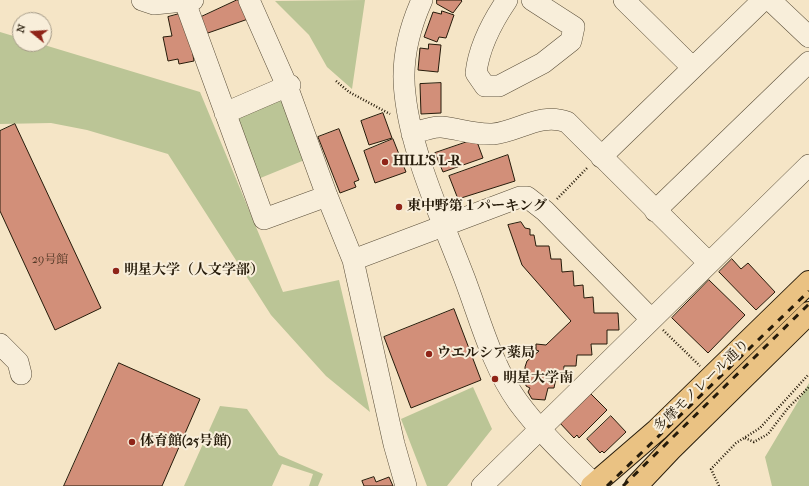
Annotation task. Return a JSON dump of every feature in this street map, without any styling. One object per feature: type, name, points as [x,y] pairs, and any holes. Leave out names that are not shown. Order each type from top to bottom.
[{"type":"main road","name":"多摩モノレール通り","points":[[594,485],[657,430],[809,282]]},
{"type":"main road","name":"多摩モノレール通り","points":[[636,486],[670,450],[809,313]]},
{"type":"street","points":[[142,0],[154,4],[189,1],[225,112],[264,219],[326,196]]},
{"type":"street","points":[[249,0],[288,86],[326,196],[353,260],[394,444],[406,486]]},
{"type":"street","points":[[422,0],[413,23],[405,62],[405,93],[412,134],[499,370],[518,402],[594,485]]},
{"type":"street","points":[[507,0],[488,32],[478,59],[476,73],[485,86],[500,86],[543,63],[571,41],[574,27],[532,0]]},
{"type":"street","points":[[624,0],[692,68]]},
{"type":"street","points":[[601,157],[763,0]]},
{"type":"street","points":[[770,0],[809,37]]},
{"type":"street","points":[[655,211],[809,62]]},
{"type":"street","points":[[225,112],[288,86]]},
{"type":"street","points":[[412,134],[423,130],[441,127],[477,134],[495,134],[537,121],[560,119],[568,122],[601,157],[709,263]]},
{"type":"street","points":[[482,486],[809,165]]},
{"type":"street","points":[[353,260],[444,224],[520,197],[528,197],[545,211],[651,319]]},
{"type":"street","points":[[0,344],[18,362],[21,374]]},
{"type":"path","points":[[336,81],[349,92],[394,116]]},
{"type":"path","points":[[545,211],[594,161],[601,157]]},
{"type":"path","points":[[651,319],[703,370]]},
{"type":"path","points":[[719,486],[711,470],[736,443],[760,428],[809,374]]},
{"type":"path","points":[[744,438],[754,442],[768,434],[788,408],[809,387]]},
{"type":"green space","points":[[365,0],[352,89],[327,67],[309,35],[275,1]]},
{"type":"green space","points":[[0,32],[12,36],[12,52],[52,52],[52,47],[200,92],[283,292],[339,280],[370,412],[326,376],[271,315],[168,154],[87,130],[51,123],[0,124]]},
{"type":"green space","points":[[282,96],[307,159],[258,179],[234,115]]},
{"type":"green space","points":[[809,383],[809,486],[772,486],[765,457]]},
{"type":"green space","points":[[473,387],[492,429],[447,486],[427,486],[401,419]]},
{"type":"green space","points":[[220,406],[247,409],[279,455],[323,474],[318,486],[309,486],[313,474],[282,464],[272,486],[184,486]]},
{"type":"building","points":[[237,0],[244,0],[251,18],[205,34],[199,18]]},
{"type":"building","points":[[437,0],[462,1],[453,13],[437,4]]},
{"type":"building","points":[[442,11],[454,15],[446,38],[439,37],[437,42],[424,37],[433,12],[441,14]]},
{"type":"building","points":[[183,13],[189,33],[194,61],[179,64],[178,59],[168,61],[163,37],[172,36],[168,17]]},
{"type":"building","points":[[429,44],[441,45],[438,72],[418,70],[420,48],[428,49]]},
{"type":"building","points":[[441,83],[441,113],[421,114],[420,84]]},
{"type":"building","name":"HILL'S L-R","points":[[383,113],[392,138],[369,145],[361,121]]},
{"type":"building","points":[[15,124],[101,308],[55,330],[0,211],[0,131]]},
{"type":"building","points":[[339,129],[359,180],[354,182],[356,187],[340,193],[318,137]]},
{"type":"building","name":"HILL'S L-R","points":[[393,139],[406,172],[375,183],[364,151]]},
{"type":"building","points":[[476,139],[483,158],[443,172],[435,153]]},
{"type":"building","points":[[508,155],[515,181],[458,199],[449,176]]},
{"type":"building","points":[[521,222],[525,228],[530,229],[530,235],[534,235],[536,246],[549,246],[551,259],[561,259],[562,272],[573,271],[574,286],[583,285],[584,298],[593,297],[594,313],[618,313],[619,330],[607,330],[607,344],[591,344],[592,355],[577,355],[576,366],[564,366],[563,378],[556,378],[554,388],[548,388],[545,400],[532,399],[528,392],[530,388],[526,386],[525,367],[527,361],[539,351],[536,350],[536,344],[546,345],[571,321],[522,265],[508,225]]},
{"type":"building","points":[[732,259],[741,269],[748,263],[775,292],[756,310],[719,272]]},
{"type":"building","points":[[709,280],[745,315],[708,353],[672,318]]},
{"type":"building","points":[[454,309],[481,380],[411,408],[384,337]]},
{"type":"building","name":"体育館(25号館)","points":[[119,363],[200,399],[162,486],[64,486]]},
{"type":"building","points":[[589,392],[607,410],[579,438],[577,435],[574,438],[559,422]]},
{"type":"building","points":[[611,416],[626,432],[604,453],[602,451],[600,453],[587,439]]},
{"type":"building","points":[[374,477],[376,482],[389,477],[393,486],[364,486],[362,481]]},
{"type":"railway","points":[[607,486],[809,291]]},
{"type":"railway","points":[[623,486],[809,304]]},
{"type":"place","name":"HILL'S L-R","points":[[385,162]]},
{"type":"place","name":"東中野第１パーキング","points":[[399,207]]},
{"type":"place","name":"明星大学（人文学部）","points":[[116,271]]},
{"type":"place","name":"ウエルシア薬局","points":[[429,354]]},
{"type":"place","name":"明星大学南","points":[[495,379]]},
{"type":"place","name":"体育館(25号館)","points":[[132,442]]}]
